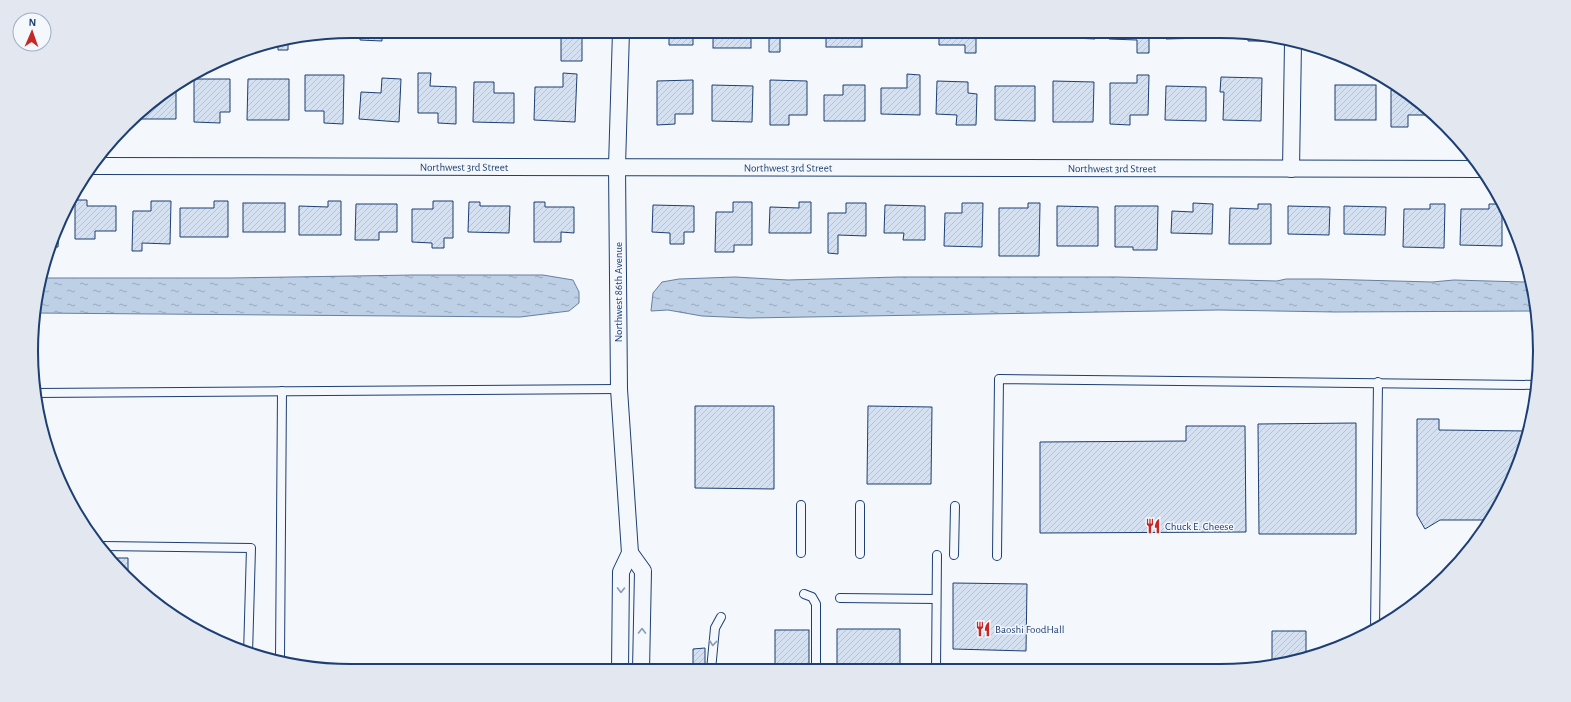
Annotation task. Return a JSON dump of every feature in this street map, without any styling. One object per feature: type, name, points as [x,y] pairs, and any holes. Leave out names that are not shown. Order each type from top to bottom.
[{"type":"street","name":"Northwest 86th Avenue","points":[[620,664],[621,572],[630,553],[619,389],[617,166],[621,38]]},
{"type":"street","points":[[1291,169],[1293,47]]},
{"type":"street","name":"Northwest 3rd Street","points":[[99,166],[1474,169]]},
{"type":"street","points":[[630,553],[643,571],[641,664]]},
{"type":"lane","points":[[997,556],[998,379],[1531,385]]},
{"type":"lane","points":[[1375,623],[1378,382]]},
{"type":"lane","points":[[41,393],[619,389]]},
{"type":"lane","points":[[280,656],[282,391]]},
{"type":"lane","points":[[801,505],[801,553]]},
{"type":"lane","points":[[860,505],[860,554]]},
{"type":"lane","points":[[954,506],[954,555]]},
{"type":"lane","points":[[107,546],[251,548],[248,646]]},
{"type":"lane","points":[[936,664],[935,599],[937,555]]},
{"type":"lane","points":[[804,594],[812,597],[816,604],[816,664]]},
{"type":"lane","points":[[840,598],[935,599]]},
{"type":"lane","points":[[712,664],[715,628],[721,617]]},
{"type":"water","points":[[414,275],[543,275],[573,280],[579,292],[579,303],[569,311],[520,317],[41,313],[47,278],[230,278]]},
{"type":"water","points":[[735,277],[788,280],[899,277],[1117,277],[1277,281],[1286,279],[1322,279],[1432,282],[1454,280],[1525,281],[1530,311],[1335,312],[1219,310],[749,318],[702,316],[668,310],[651,311],[653,293],[662,282],[679,279]]},
{"type":"building","points":[[360,38],[382,38],[382,41],[360,40]]},
{"type":"building","points":[[561,38],[582,38],[582,61],[561,61]]},
{"type":"building","points":[[669,38],[693,38],[693,45],[669,45]]},
{"type":"building","points":[[713,38],[751,38],[751,48],[713,48]]},
{"type":"building","points":[[769,38],[780,38],[780,52],[769,52]]},
{"type":"building","points":[[826,38],[862,38],[862,47],[826,47]]},
{"type":"building","points":[[939,38],[976,38],[976,53],[965,53],[965,45],[939,45]]},
{"type":"building","points":[[1074,38],[1095,38],[1095,39]]},
{"type":"building","points":[[1149,38],[1149,53],[1137,53],[1137,40],[1109,39]]},
{"type":"building","points":[[1166,38],[1205,38],[1166,39]]},
{"type":"building","points":[[288,44],[288,50],[278,50],[278,47]]},
{"type":"building","points":[[418,73],[431,73],[430,86],[456,87],[456,124],[438,123],[438,113],[418,113]]},
{"type":"building","points":[[563,73],[577,74],[575,122],[534,120],[535,87],[563,87]]},
{"type":"building","points":[[907,74],[920,75],[920,115],[881,114],[881,88],[907,88]]},
{"type":"building","points":[[305,75],[344,75],[343,124],[324,123],[324,111],[305,111]]},
{"type":"building","points":[[1137,75],[1149,75],[1148,115],[1130,115],[1130,125],[1110,124],[1110,83],[1137,83]]},
{"type":"building","points":[[1221,77],[1262,78],[1261,121],[1223,120],[1224,92],[1220,92]]},
{"type":"building","points":[[382,78],[401,79],[399,122],[359,119],[361,92],[381,93]]},
{"type":"building","points":[[230,79],[230,112],[220,112],[220,123],[194,122],[194,80]]},
{"type":"building","points":[[248,79],[289,79],[289,120],[247,120]]},
{"type":"building","points":[[693,80],[693,114],[675,114],[675,124],[657,125],[657,81]]},
{"type":"building","points":[[770,80],[807,81],[807,115],[789,115],[789,125],[770,125]]},
{"type":"building","points":[[937,81],[968,82],[968,93],[977,94],[976,125],[956,125],[957,115],[936,114]]},
{"type":"building","points":[[1053,81],[1094,82],[1093,122],[1053,122]]},
{"type":"building","points":[[474,82],[494,82],[494,93],[514,93],[514,123],[473,122]]},
{"type":"building","points":[[712,85],[753,86],[752,122],[712,121]]},
{"type":"building","points":[[843,85],[865,85],[865,121],[824,121],[824,95],[843,95]]},
{"type":"building","points":[[1335,85],[1376,85],[1376,120],[1335,120]]},
{"type":"building","points":[[995,86],[1035,86],[1035,121],[995,120]]},
{"type":"building","points":[[1166,86],[1206,87],[1206,121],[1165,120]]},
{"type":"building","points":[[1391,90],[1392,90],[1425,115],[1408,115],[1408,127],[1391,127]]},
{"type":"building","points":[[176,92],[176,119],[142,119],[160,103]]},
{"type":"building","points":[[77,200],[87,200],[87,206],[116,206],[116,231],[95,231],[95,239],[75,239],[75,204]]},
{"type":"building","points":[[151,201],[171,201],[170,244],[142,243],[142,251],[132,251],[133,211],[151,211]]},
{"type":"building","points":[[214,201],[228,201],[228,237],[180,237],[180,208],[214,208]]},
{"type":"building","points":[[328,201],[341,201],[341,235],[299,235],[299,206],[328,207]]},
{"type":"building","points":[[433,201],[453,201],[453,238],[444,238],[444,248],[432,248],[432,243],[412,242],[412,209],[433,209]]},
{"type":"building","points":[[469,202],[480,202],[480,206],[510,206],[509,233],[468,232]]},
{"type":"building","points":[[534,202],[545,202],[545,207],[574,207],[574,233],[561,232],[561,242],[534,242]]},
{"type":"building","points":[[733,202],[752,202],[752,245],[734,245],[734,252],[715,252],[716,212],[733,212]]},
{"type":"building","points":[[799,202],[811,202],[811,233],[769,233],[770,207],[799,208]]},
{"type":"building","points":[[243,203],[285,203],[285,232],[243,232]]},
{"type":"building","points":[[846,203],[866,203],[866,236],[838,235],[838,254],[828,253],[828,213],[846,213]]},
{"type":"building","points":[[962,203],[983,203],[982,247],[944,246],[945,213],[962,213]]},
{"type":"building","points":[[1028,203],[1040,203],[1039,256],[999,256],[999,208],[1028,208]]},
{"type":"building","points":[[1193,203],[1213,204],[1212,234],[1171,233],[1172,211],[1193,212]]},
{"type":"building","points":[[356,204],[397,204],[397,232],[379,232],[379,240],[355,240]]},
{"type":"building","points":[[1258,204],[1271,204],[1271,244],[1229,244],[1230,208],[1258,209]]},
{"type":"building","points":[[1430,204],[1445,204],[1444,248],[1403,247],[1404,209],[1430,209]]},
{"type":"building","points":[[1489,204],[1496,204],[1502,215],[1502,246],[1460,245],[1461,209],[1489,209]]},
{"type":"building","points":[[653,205],[694,206],[694,232],[684,232],[684,244],[670,244],[670,233],[652,232]]},
{"type":"building","points":[[885,205],[925,206],[925,240],[903,240],[904,233],[884,233]]},
{"type":"building","points":[[1057,206],[1098,207],[1098,246],[1057,246]]},
{"type":"building","points":[[1115,206],[1158,206],[1157,250],[1133,250],[1133,247],[1115,247]]},
{"type":"building","points":[[1288,206],[1330,207],[1329,235],[1288,234]]},
{"type":"building","points":[[1344,206],[1386,207],[1385,235],[1344,234]]},
{"type":"building","points":[[695,406],[774,406],[774,489],[695,488]]},
{"type":"building","points":[[868,406],[932,407],[931,484],[867,484]]},
{"type":"building","points":[[1417,419],[1439,419],[1439,430],[1522,431],[1509,471],[1501,489],[1483,520],[1440,520],[1425,529],[1417,515]]},
{"type":"building","points":[[1356,423],[1356,534],[1259,534],[1258,424]]},
{"type":"building","points":[[1186,426],[1245,426],[1246,532],[1040,533],[1040,442],[1186,441]]},
{"type":"building","points":[[117,558],[128,558],[128,570]]},
{"type":"building","points":[[953,583],[1027,584],[1026,651],[953,649]]},
{"type":"building","points":[[837,629],[900,629],[900,664],[837,664]]},
{"type":"building","points":[[775,630],[809,630],[809,664],[775,664]]},
{"type":"building","points":[[1272,631],[1306,631],[1306,652],[1272,659]]},
{"type":"building","points":[[705,648],[705,664],[693,664],[693,649]]},
{"type":"place","name":"Chuck E. Cheese","points":[[1153,526]]},
{"type":"place","name":"Baoshi FoodHall","points":[[983,629]]}]
